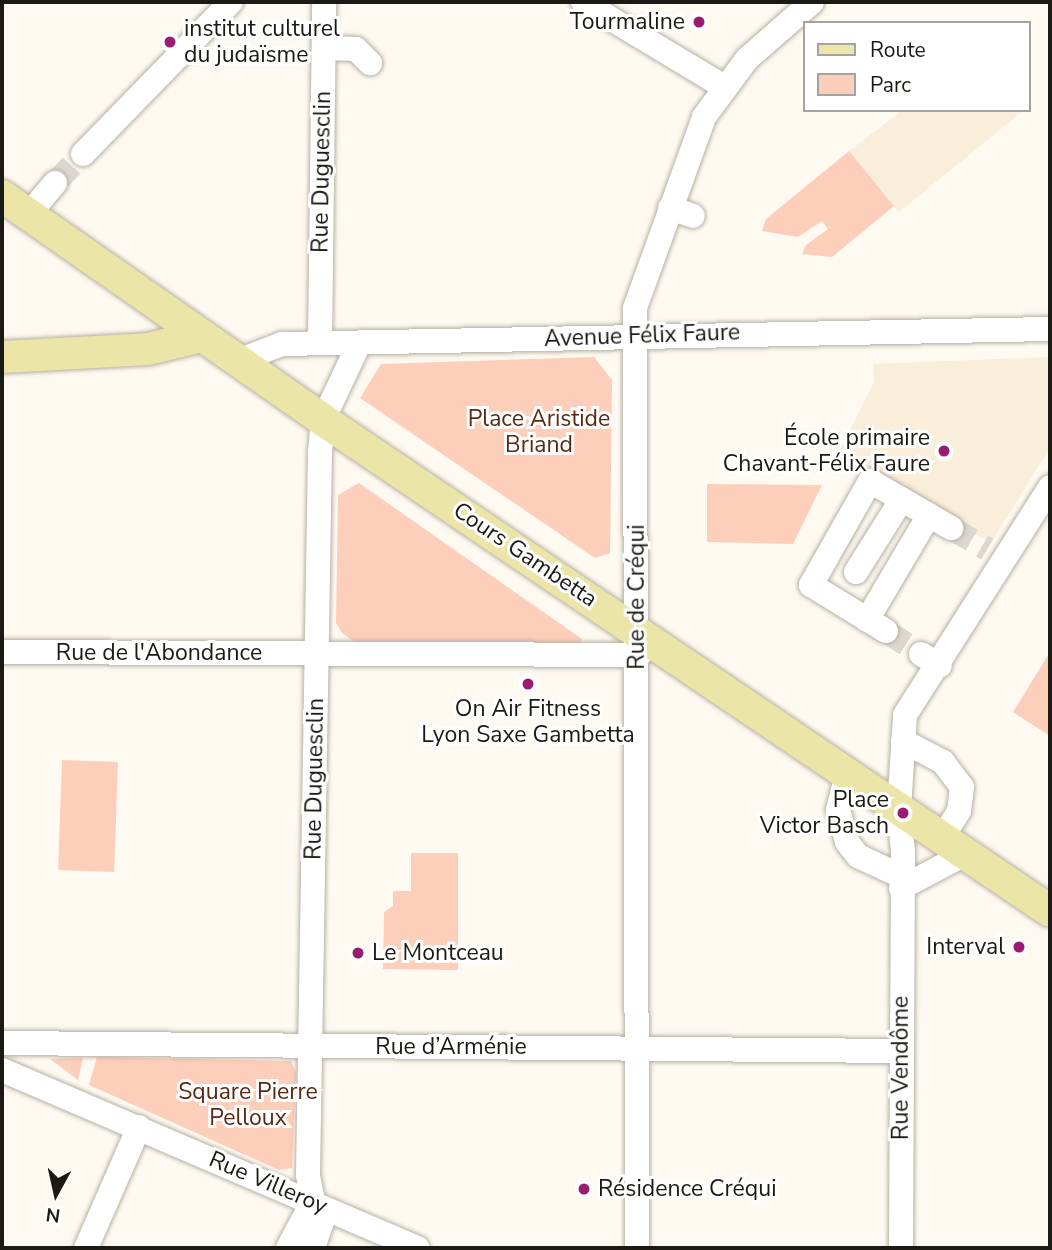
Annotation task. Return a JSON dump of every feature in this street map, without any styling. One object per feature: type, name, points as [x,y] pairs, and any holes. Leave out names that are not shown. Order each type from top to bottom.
[{"type":"main road","name":"Cours Gambetta","points":[[2,196],[638,643],[847,774],[1050,911]]},
{"type":"main road","points":[[2,357],[148,349],[202,336]]},
{"type":"street","points":[[83,154],[231,2]]},
{"type":"street","name":"Rue Duguesclin","points":[[320,343],[324,2]]},
{"type":"street","points":[[583,2],[723,86]]},
{"type":"street","name":"Rue de Créqui","points":[[637,1248],[638,643],[635,337],[638,294],[682,212],[704,117],[723,86],[812,2]]},
{"type":"street","points":[[324,48],[356,49],[370,63]]},
{"type":"street","points":[[29,215],[55,183]]},
{"type":"street","name":"Avenue Félix Faure","points":[[238,361],[282,344],[1050,329]]},
{"type":"street","name":"Rue Duguesclin","points":[[313,1248],[324,1211],[308,1175],[323,420],[359,344]]},
{"type":"street","points":[[867,620],[811,585],[870,481],[951,528]]},
{"type":"street","name":"Rue Vendôme","points":[[901,1248],[899,809],[905,715],[931,660],[996,555],[1050,487]]},
{"type":"street","points":[[856,572],[902,499]]},
{"type":"street","points":[[867,620],[929,515]]},
{"type":"street","points":[[867,620],[890,541]]},
{"type":"street","points":[[317,654],[638,643]]},
{"type":"street","name":"Rue de l'Abondance","points":[[2,652],[317,654]]},
{"type":"street","points":[[847,774],[838,810],[846,842],[858,856],[901,882],[954,846],[962,788],[943,761],[903,741]]},
{"type":"street","name":"Rue d’Arménie","points":[[2,1070],[2,1043],[901,1052]]},
{"type":"street","name":"Rue Villeroy","points":[[2,1070],[139,1127],[324,1211],[418,1248]]},
{"type":"street","points":[[86,1248],[139,1127]]},
{"type":"street","points":[[288,1248],[324,1211]]},
{"type":"shaded area","points":[[900,112],[1022,112],[899,212],[849,151]]},
{"type":"shaded area","name":"École primaire Chavant-Félix Faure","points":[[1050,357],[1050,448],[991,543],[838,454],[874,382],[873,364]]},
{"type":"green space","points":[[849,151],[894,206],[832,257],[802,254],[806,245],[828,229],[822,221],[798,237],[762,231],[766,219]]},
{"type":"green space","name":"Place Aristide Briand","points":[[594,357],[612,380],[610,553],[595,558],[360,398],[381,364]]},
{"type":"green space","points":[[359,483],[582,639],[579,645],[359,645],[342,633],[336,623],[338,495]]},
{"type":"green space","points":[[707,484],[822,485],[793,544],[707,542]]},
{"type":"green space","points":[[1050,652],[1050,736],[1013,712]]},
{"type":"green space","points":[[62,760],[118,762],[114,872],[58,870]]},
{"type":"green space","points":[[411,853],[458,853],[458,970],[383,969],[384,912],[393,906],[393,891],[411,891]]},
{"type":"green space","name":"Square Pierre Pelloux","points":[[97,1057],[291,1061],[296,1072],[292,1168],[279,1170],[89,1085]]},
{"type":"green space","points":[[83,1058],[78,1080],[50,1059]]},
{"type":"tunnel","points":[[55,183],[83,154]]},
{"type":"tunnel","points":[[951,528],[987,549]]},
{"type":"tunnel","points":[[886,631],[921,654]]},
{"type":"place","name":"Tourmaline","points":[[699,22]]},
{"type":"place","name":"institut culturel du judaïsme","points":[[170,42]]},
{"type":"place","name":"École primaire Chavant-Félix Faure","points":[[944,451]]},
{"type":"place","name":"On Air Fitness Lyon Saxe Gambetta","points":[[528,684]]},
{"type":"place","name":"Place Victor Basch","points":[[903,813]]},
{"type":"place","name":"Interval","points":[[1019,947]]},
{"type":"place","name":"Le Montceau","points":[[358,953]]},
{"type":"place","name":"Résidence Créqui","points":[[584,1189]]}]
